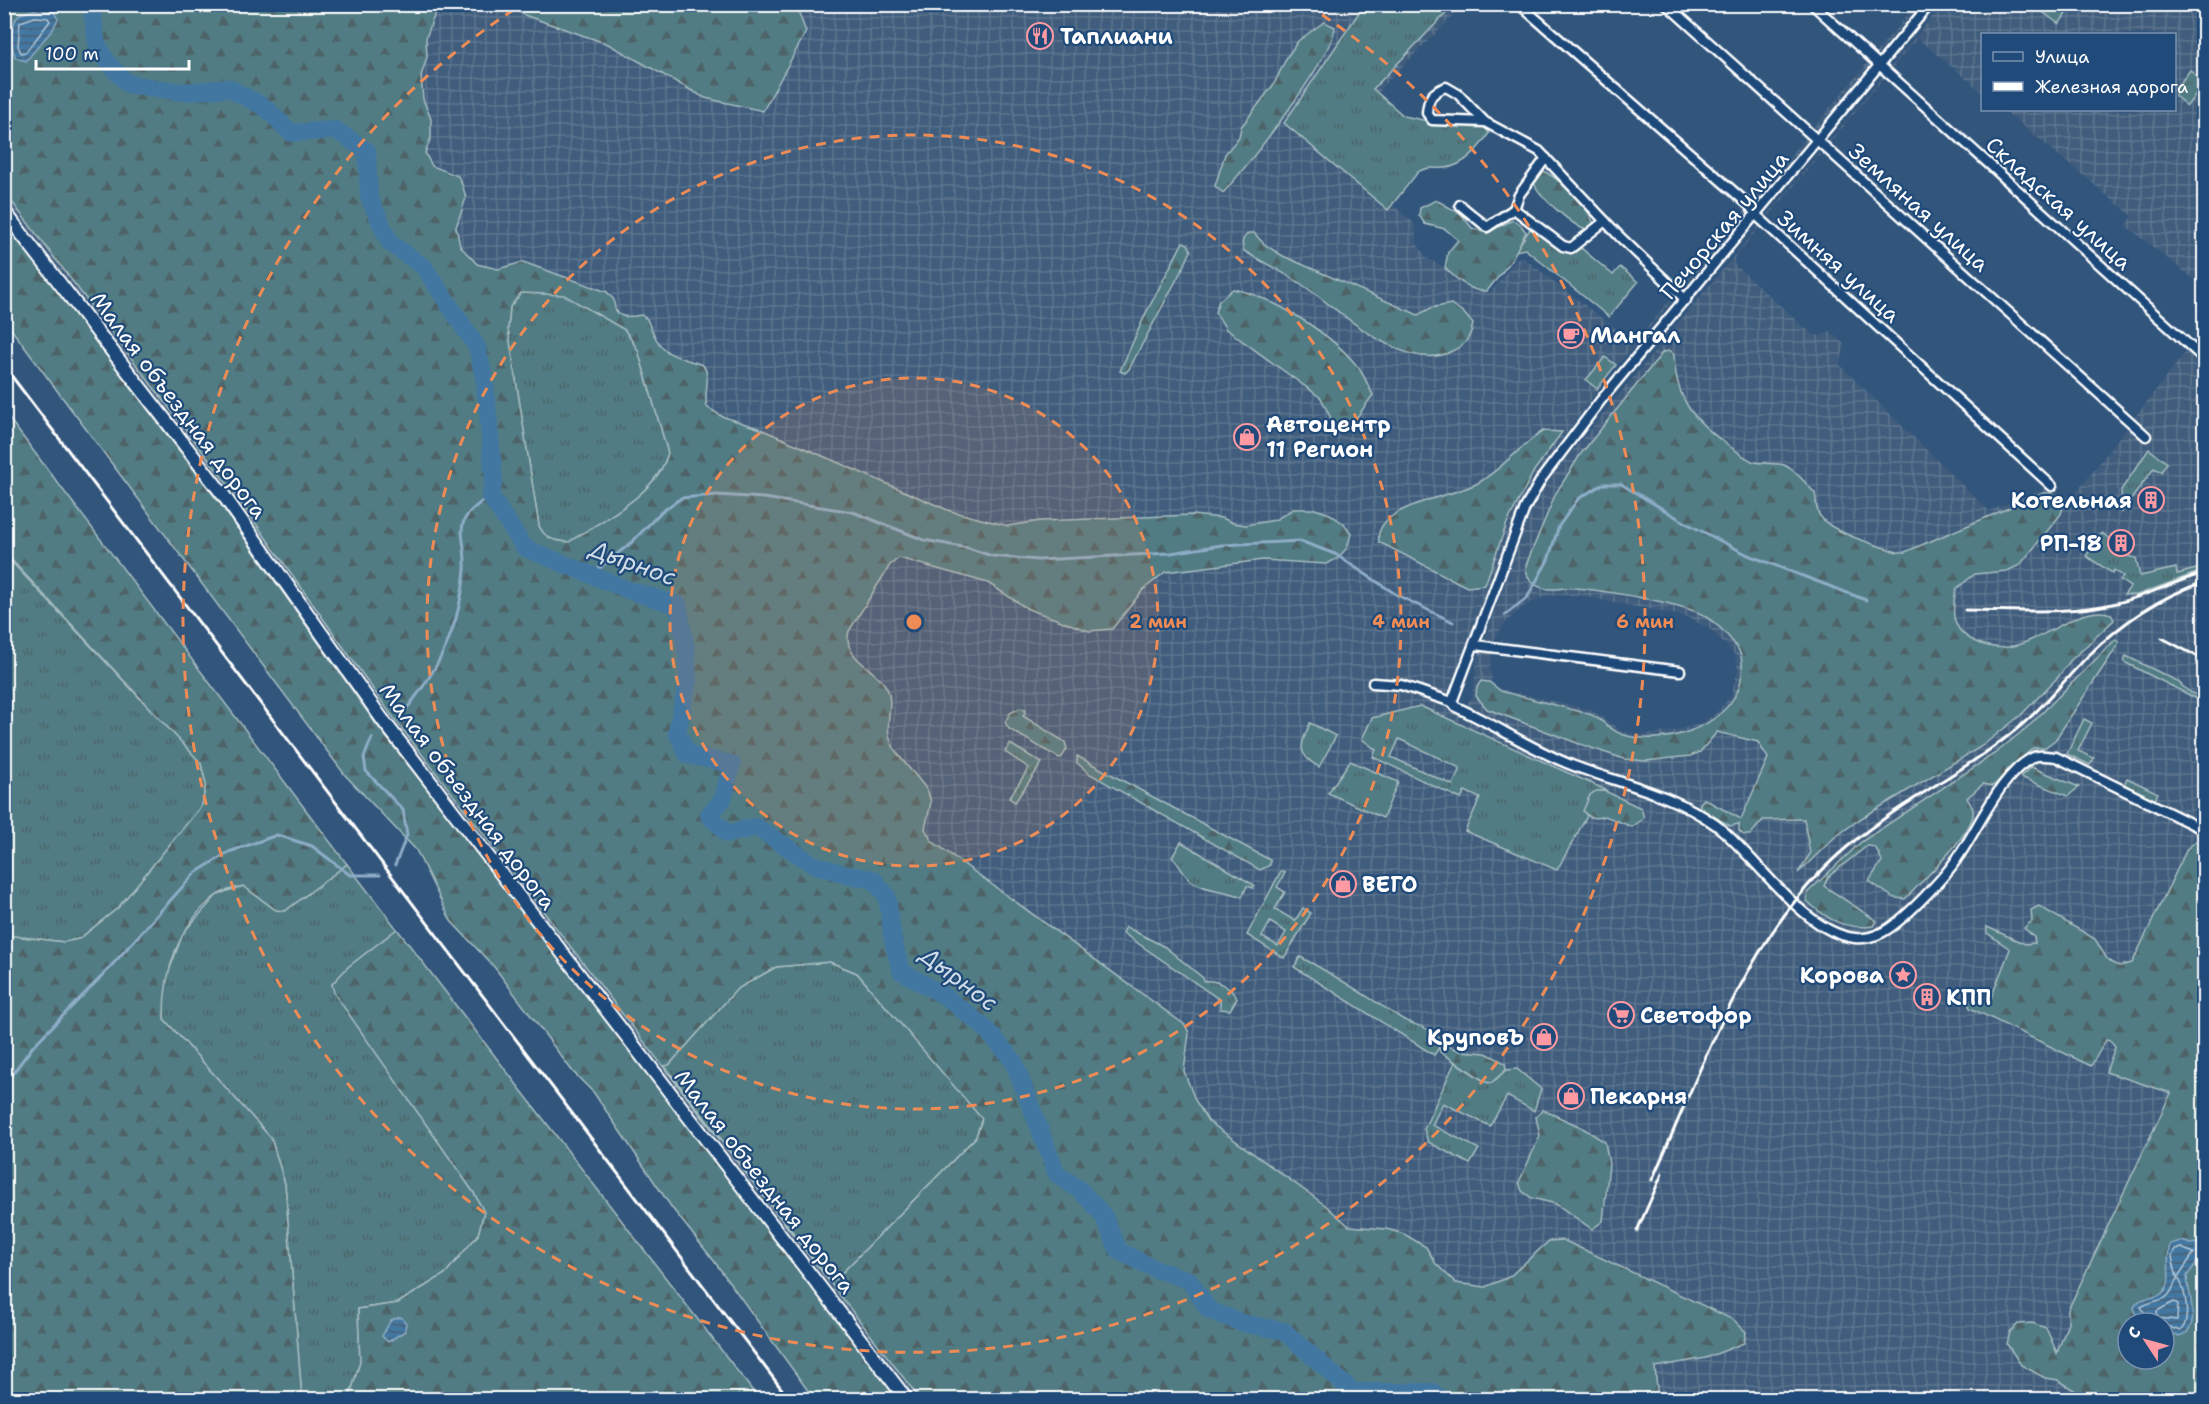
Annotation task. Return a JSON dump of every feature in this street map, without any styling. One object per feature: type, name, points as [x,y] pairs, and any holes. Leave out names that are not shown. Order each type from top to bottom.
[{"type":"street","name":"Зимняя улица","points":[[1520,4],[1749,205],[1756,215],[2052,486]]},
{"type":"street","name":"Земляная улица","points":[[1666,4],[2146,436]]},
{"type":"street","name":"Складская улица","points":[[1812,4],[2200,356]]},
{"type":"street","name":"Печорская улица","points":[[1454,705],[1531,495],[1601,400],[1930,4]]},
{"type":"street","points":[[1485,122],[1432,120],[1427,113],[1430,97],[1435,91],[1446,87],[1458,94],[1485,122],[1539,151],[1605,221],[1686,300]]},
{"type":"street","points":[[1460,205],[1487,227],[1514,209],[1519,195],[1546,158]]},
{"type":"street","points":[[1514,209],[1563,246],[1571,248],[1605,221]]},
{"type":"street","name":"Малая объездная дорога","points":[[4,211],[224,496],[382,719],[907,1400]]},
{"type":"street","points":[[1475,645],[1680,671]]},
{"type":"street","points":[[1373,683],[1401,685],[1454,705],[1526,745],[1574,766],[1652,791],[1713,823],[1731,837],[1793,903],[1829,929],[1855,938],[1880,934],[1908,912],[1957,859],[2019,767],[2036,756],[2056,757],[2205,830]]},
{"type":"shaded area","points":[[5,5],[1461,5],[1456,13],[1382,87],[1373,106],[1387,200],[1415,224],[1417,243],[1427,258],[1456,274],[1481,292],[1491,292],[1516,259],[1522,257],[1634,343],[1914,7],[1911,5],[1919,5],[1745,216],[1608,376],[1537,474],[1520,506],[1460,666],[1455,699],[1461,705],[1466,705],[1472,698],[1477,659],[1532,510],[1554,473],[1942,5],[2204,5],[2204,287],[2126,226],[2132,216],[2005,111],[2176,111],[2176,33],[1981,33],[1981,91],[1917,38],[1734,258],[1734,264],[1812,334],[1821,336],[1830,331],[1845,345],[1840,365],[1989,511],[2044,489],[2067,496],[2076,493],[2204,328],[2204,1399],[917,1399],[388,715],[230,492],[5,198]],"holes":[[[1664,352],[1674,355],[1675,376],[1684,402],[1700,425],[1751,461],[1771,466],[1782,464],[1817,500],[1816,509],[1821,518],[1835,529],[1897,552],[1919,547],[2007,571],[1975,574],[1956,589],[1951,615],[1962,634],[1981,645],[2005,647],[2043,637],[2072,618],[2105,629],[2070,662],[2021,715],[1982,746],[1860,819],[1834,838],[1800,871],[1810,854],[1805,819],[1763,820],[1750,835],[1739,823],[1768,758],[1758,742],[1717,732],[1700,752],[1487,709],[1495,688],[1592,715],[1624,735],[1656,739],[1703,727],[1727,708],[1739,688],[1743,668],[1740,650],[1722,628],[1702,614],[1681,607],[1573,587],[1544,589],[1580,455]],[[1576,595],[1687,617],[1710,629],[1735,655],[1738,669],[1731,696],[1715,714],[1700,724],[1643,735],[1624,732],[1591,710],[1500,689],[1493,684],[1490,670],[1495,638],[1506,622],[1524,606],[1546,596]]]},
{"type":"green space","points":[[5,5],[438,5],[426,38],[427,57],[421,76],[423,99],[431,119],[431,137],[425,153],[432,166],[458,176],[463,187],[466,198],[456,227],[460,246],[477,264],[498,269],[523,262],[607,292],[614,300],[616,311],[619,314],[626,317],[641,315],[647,319],[661,347],[673,355],[703,365],[707,375],[707,407],[721,416],[758,428],[950,511],[1008,526],[1040,521],[1192,515],[1222,518],[1246,525],[1275,520],[1293,509],[1315,509],[1330,514],[1344,524],[1351,534],[1347,548],[1337,559],[1326,564],[1263,560],[1165,572],[1143,590],[1112,629],[1089,631],[1028,609],[988,583],[899,558],[890,565],[849,631],[848,640],[854,655],[879,678],[888,691],[890,739],[897,753],[928,792],[931,802],[925,829],[932,841],[1185,1025],[1189,1033],[1184,1071],[1195,1100],[1208,1121],[1325,1205],[1349,1226],[1386,1229],[1404,1234],[1426,1247],[1436,1264],[1456,1283],[1485,1287],[1509,1277],[1549,1241],[1563,1240],[1734,1320],[1746,1332],[1744,1343],[1706,1358],[1655,1367],[1658,1399],[920,1399],[390,713],[232,490],[5,193]],"holes":[[[521,293],[564,295],[625,330],[638,350],[668,453],[662,468],[641,494],[569,542],[551,539],[539,526],[508,329],[510,307]],[[830,962],[857,973],[982,1119],[976,1137],[832,1283],[664,1066],[669,1065],[737,989],[776,967]]]},
{"type":"green space","points":[[508,5],[796,5],[806,32],[763,111],[705,98],[608,44],[524,15]]},
{"type":"green space","points":[[1364,5],[1454,5],[1373,89],[1404,116],[1451,126],[1484,125],[1489,133],[1476,150],[1459,164],[1418,172],[1388,210],[1284,123]]},
{"type":"green space","points":[[2033,5],[2053,5],[2066,14],[2059,24]]},
{"type":"green space","points":[[1324,22],[1335,27],[1320,62],[1287,112],[1223,193],[1215,186],[1225,154],[1239,137],[1241,127],[1274,84],[1287,57],[1298,41]]},
{"type":"green space","points":[[2190,70],[2204,83],[2187,106],[2176,97],[2176,89]]},
{"type":"green space","points":[[1544,171],[1573,194],[1585,208],[1594,224],[1586,230],[1548,202],[1536,188],[1534,182]]},
{"type":"green space","points":[[1436,200],[1461,214],[1472,228],[1486,233],[1513,220],[1520,224],[1526,232],[1511,261],[1487,291],[1470,288],[1445,268],[1448,252],[1458,240],[1445,229],[1425,224],[1419,215],[1420,208]]},
{"type":"green space","points":[[5,223],[218,501],[376,724],[640,1060],[900,1399],[814,1399],[714,1261],[672,1208],[594,1093],[573,1072],[495,968],[451,921],[416,850],[345,775],[5,321]]},
{"type":"green space","points":[[1532,226],[1564,251],[1573,253],[1581,248],[1613,275],[1620,267],[1638,282],[1609,317],[1525,249],[1515,251]]},
{"type":"green space","points":[[1249,233],[1254,233],[1265,245],[1283,256],[1418,315],[1431,308],[1451,304],[1463,312],[1473,324],[1470,334],[1466,341],[1452,351],[1434,356],[1415,355],[1394,348],[1355,324],[1297,281],[1244,251],[1243,241]]},
{"type":"green space","points":[[1183,242],[1188,244],[1191,251],[1186,262],[1129,369],[1125,373],[1120,371],[1145,315]]},
{"type":"green space","points":[[1233,289],[1249,293],[1301,318],[1333,342],[1357,366],[1373,395],[1350,427],[1334,425],[1321,398],[1226,329],[1215,312],[1219,301]]},
{"type":"green space","points":[[521,293],[564,294],[625,330],[638,350],[668,453],[662,468],[641,494],[569,542],[551,539],[539,526],[508,329],[510,307]]},
{"type":"green space","points":[[1670,351],[1674,355],[1675,370],[1682,395],[1694,416],[1713,434],[1752,461],[1780,464],[1792,470],[1815,493],[1817,511],[1820,516],[1834,528],[1855,538],[1897,552],[1905,552],[2044,493],[2050,493],[2064,503],[2061,514],[2020,565],[2007,571],[1975,574],[1956,589],[1954,618],[1960,630],[1972,640],[1992,647],[2011,646],[2029,641],[2080,616],[2096,612],[2111,614],[2114,620],[2070,661],[2058,677],[2021,715],[1982,746],[1860,819],[1834,838],[1798,873],[1810,854],[1804,819],[1763,820],[1750,835],[1744,835],[1739,831],[1739,824],[1730,826],[1700,808],[1700,803],[1704,799],[1741,819],[1768,758],[1758,742],[1717,732],[1700,752],[1690,756],[1646,761],[1624,759],[1487,709],[1476,696],[1477,687],[1481,681],[1489,682],[1501,691],[1589,714],[1624,735],[1656,738],[1673,736],[1705,724],[1730,704],[1738,690],[1742,667],[1739,651],[1721,629],[1703,615],[1678,606],[1621,594],[1574,588],[1543,588],[1532,582],[1527,573],[1526,565],[1556,493],[1580,455],[1663,352]]},
{"type":"green space","points":[[1605,357],[1616,365],[1597,389],[1586,380]]},
{"type":"green space","points":[[4,412],[347,864],[285,911],[276,910],[243,886],[217,895],[203,907],[183,935],[170,967],[164,1001],[164,1019],[271,1138],[285,1184],[302,1399],[5,1399],[5,935],[64,942],[79,939],[118,908],[202,805],[206,784],[201,763],[5,553]]},
{"type":"green space","points":[[1543,431],[1562,432],[1534,471],[1507,523],[1485,585],[1467,587],[1379,542],[1380,529],[1388,519],[1417,504],[1478,483]]},
{"type":"green space","points":[[2149,449],[2167,463],[2161,472],[2154,468],[2122,512],[2121,490]]},
{"type":"green space","points":[[2102,533],[2112,541],[2109,546],[2123,555],[2136,558],[2140,576],[2176,568],[2177,574],[2204,567],[2204,570],[2137,595],[2124,595],[2130,587],[2120,580],[2123,576],[2114,570],[2112,573],[2086,556]]},
{"type":"green space","points":[[4,554],[201,763],[206,784],[202,805],[118,908],[79,939],[64,942],[5,935]]},
{"type":"green space","points":[[2116,639],[2119,642],[2114,651],[2055,740],[2044,748],[2033,748],[1993,786],[1983,784],[1967,798],[1973,811],[1972,820],[1966,831],[1905,899],[1894,898],[1869,881],[1882,861],[1877,850],[1870,846],[1828,877],[1824,886],[1877,921],[1874,926],[1864,927],[1837,922],[1807,901],[1808,892],[1861,842],[1997,752],[2031,724]]},
{"type":"green space","points":[[2126,656],[2177,681],[2188,691],[2204,699],[2203,702],[2124,662]]},
{"type":"green space","points":[[1420,706],[1606,790],[1594,794],[1587,802],[1584,811],[1587,816],[1557,870],[1465,831],[1480,798],[1465,791],[1461,799],[1373,757],[1376,750],[1362,739],[1372,718]],"holes":[[[1399,739],[1460,768],[1453,785],[1391,757]]]},
{"type":"green space","points":[[1020,708],[1026,710],[1023,716],[1065,742],[1067,749],[1062,757],[1059,758],[1009,729],[1005,722],[1010,713]]},
{"type":"green space","points":[[2084,719],[2092,723],[2078,751],[2094,758],[2090,765],[2067,754]]},
{"type":"green space","points":[[1310,723],[1336,736],[1319,767],[1303,753],[1304,737]]},
{"type":"green space","points":[[1010,744],[1042,763],[1015,802],[1009,798],[1029,768],[1005,752]]},
{"type":"green space","points":[[1077,756],[1270,860],[1270,865],[1260,870],[1090,774],[1077,763]]},
{"type":"green space","points":[[1350,761],[1398,782],[1383,818],[1328,793]]},
{"type":"green space","points":[[2031,767],[2079,787],[2068,796],[2020,777]]},
{"type":"green space","points":[[2127,778],[2158,793],[2155,800],[2124,785]]},
{"type":"green space","points":[[1596,791],[1605,791],[1641,808],[1644,818],[1632,827],[1605,816],[1596,818],[1588,816],[1583,811],[1590,795]]},
{"type":"green space","points":[[2196,841],[2204,844],[2204,1396],[2185,1400],[2088,1399],[2058,1380],[2045,1378],[2021,1365],[2007,1344],[2010,1332],[2018,1324],[2032,1323],[2046,1328],[2057,1353],[2068,1323],[2068,1310],[2171,1093],[2106,1072],[2115,1047],[2110,1041],[2106,1040],[2091,1066],[1970,1008],[1968,1003],[1975,998],[1991,998],[2010,949],[1987,933],[1987,927],[2025,944],[2035,943],[2034,937],[2024,928],[2032,921],[2031,910],[2039,906],[2095,939],[2112,963],[2119,966],[2132,963],[2187,849]]},
{"type":"green space","points":[[1181,842],[1254,885],[1253,888],[1247,886],[1242,897],[1193,882],[1172,857]]},
{"type":"green space","points":[[347,864],[397,929],[348,967],[332,984],[474,1193],[484,1212],[478,1235],[445,1274],[398,1303],[358,1309],[360,1362],[349,1399],[302,1399],[285,1184],[271,1138],[164,1019],[164,985],[183,933],[218,894],[243,886],[276,910],[285,911]]},
{"type":"green space","points":[[1281,871],[1285,873],[1277,887],[1285,892],[1275,909],[1295,921],[1303,908],[1311,913],[1284,958],[1247,935]],"holes":[[[1270,922],[1286,932],[1278,946],[1262,937]]]},
{"type":"green space","points":[[1126,927],[1165,947],[1204,981],[1214,981],[1231,990],[1237,998],[1230,1010],[1220,1009],[1220,1000],[1123,933]]},
{"type":"green space","points":[[397,929],[759,1399],[349,1399],[360,1362],[358,1309],[398,1303],[445,1274],[478,1235],[484,1212],[474,1193],[334,993],[332,984],[348,967]]},
{"type":"green space","points":[[1300,957],[1406,1021],[1433,1033],[1442,1043],[1434,1055],[1294,967]]},
{"type":"green space","points":[[830,962],[857,973],[982,1118],[976,1137],[832,1283],[664,1065],[669,1065],[737,989],[776,967]]},
{"type":"green space","points":[[1442,1043],[1460,1051],[1486,1053],[1505,1063],[1506,1070],[1491,1083],[1486,1082],[1440,1052],[1439,1047]]},
{"type":"green space","points":[[1455,1062],[1486,1082],[1492,1083],[1506,1070],[1517,1069],[1541,1089],[1534,1111],[1507,1096],[1490,1126],[1443,1103],[1432,1125],[1479,1149],[1470,1164],[1428,1142],[1424,1129]]},
{"type":"green space","points":[[1543,1110],[1581,1127],[1605,1142],[1609,1164],[1603,1221],[1592,1229],[1556,1204],[1532,1198],[1522,1191],[1519,1182],[1540,1136],[1536,1117]]},
{"type":"water","points":[[34,10],[54,12],[58,19],[53,29],[26,61],[16,58],[12,29],[20,14]]},
{"type":"water","points":[[2181,1241],[2191,1244],[2203,1242],[2204,1253],[2187,1276],[2192,1310],[2191,1327],[2179,1337],[2176,1336],[2176,1311],[2135,1311],[2134,1308],[2140,1301],[2158,1296],[2165,1290],[2168,1281],[2170,1244]]},
{"type":"water","points":[[401,1317],[406,1323],[405,1331],[388,1342],[382,1336],[391,1320]]},
{"type":"waterway","name":"Дырнос","points":[[91,4],[97,44],[107,62],[128,84],[182,92],[229,88],[266,108],[291,133],[336,130],[367,151],[369,197],[390,243],[424,267],[477,347],[485,382],[494,481],[490,496],[525,548],[631,591],[678,605],[686,648],[688,681],[677,732],[688,755],[732,764],[723,799],[709,815],[728,834],[756,827],[813,864],[847,875],[873,879],[887,896],[893,940],[901,971],[946,997],[982,1025],[1013,1060],[1057,1174],[1080,1190],[1103,1215],[1119,1251],[1155,1269],[1189,1280],[1209,1310],[1242,1323],[1284,1331],[1353,1392],[1433,1392],[1442,1400]]},
{"type":"waterway","points":[[1505,615],[1527,598],[1548,560],[1559,526],[1578,499],[1603,484],[1621,484],[1686,523],[1748,555],[1866,600]]},
{"type":"waterway","points":[[593,573],[632,542],[660,513],[681,498],[717,495],[764,498],[853,512],[924,540],[968,548],[992,556],[1038,560],[1171,553],[1222,545],[1300,541],[1335,554],[1397,595],[1453,622]]},
{"type":"waterway","points":[[402,715],[430,676],[447,645],[458,610],[465,570],[462,528],[464,521],[468,514],[490,496]]},
{"type":"waterway","points":[[372,738],[364,757],[366,771],[403,810],[407,835],[395,865]]},
{"type":"waterway","points":[[4,1085],[34,1045],[103,975],[195,873],[229,852],[277,835],[312,846],[350,875],[380,875]]},
{"type":"railway","points":[[4,366],[790,1400]]},
{"type":"railway","points":[[1965,610],[2041,611],[2098,607],[2150,593],[2204,573]]},
{"type":"railway","points":[[1652,1180],[1732,1002],[1782,918],[1813,880],[1868,830],[1982,755],[2025,722],[2087,657],[2127,622],[2156,603],[2204,582]]},
{"type":"railway","points":[[2162,638],[2204,660]]},
{"type":"railway","points":[[1637,1231],[1662,1174]]},
{"type":"place","name":"Таплиани","points":[[1040,36]]},
{"type":"place","name":"Мангал","points":[[1571,335]]},
{"type":"place","name":"Автоцентр 11 Регион","points":[[1247,437]]},
{"type":"place","name":"Котельная","points":[[2151,500]]},
{"type":"place","name":"РП-18","points":[[2121,543]]},
{"type":"place","name":"ВЕГО","points":[[1343,884]]},
{"type":"place","name":"Корова","points":[[1903,975]]},
{"type":"place","name":"КПП","points":[[1927,997]]},
{"type":"place","name":"Светофор","points":[[1621,1015]]},
{"type":"place","name":"КруповЪ","points":[[1544,1037]]},
{"type":"place","name":"Пекарня","points":[[1571,1096]]}]
